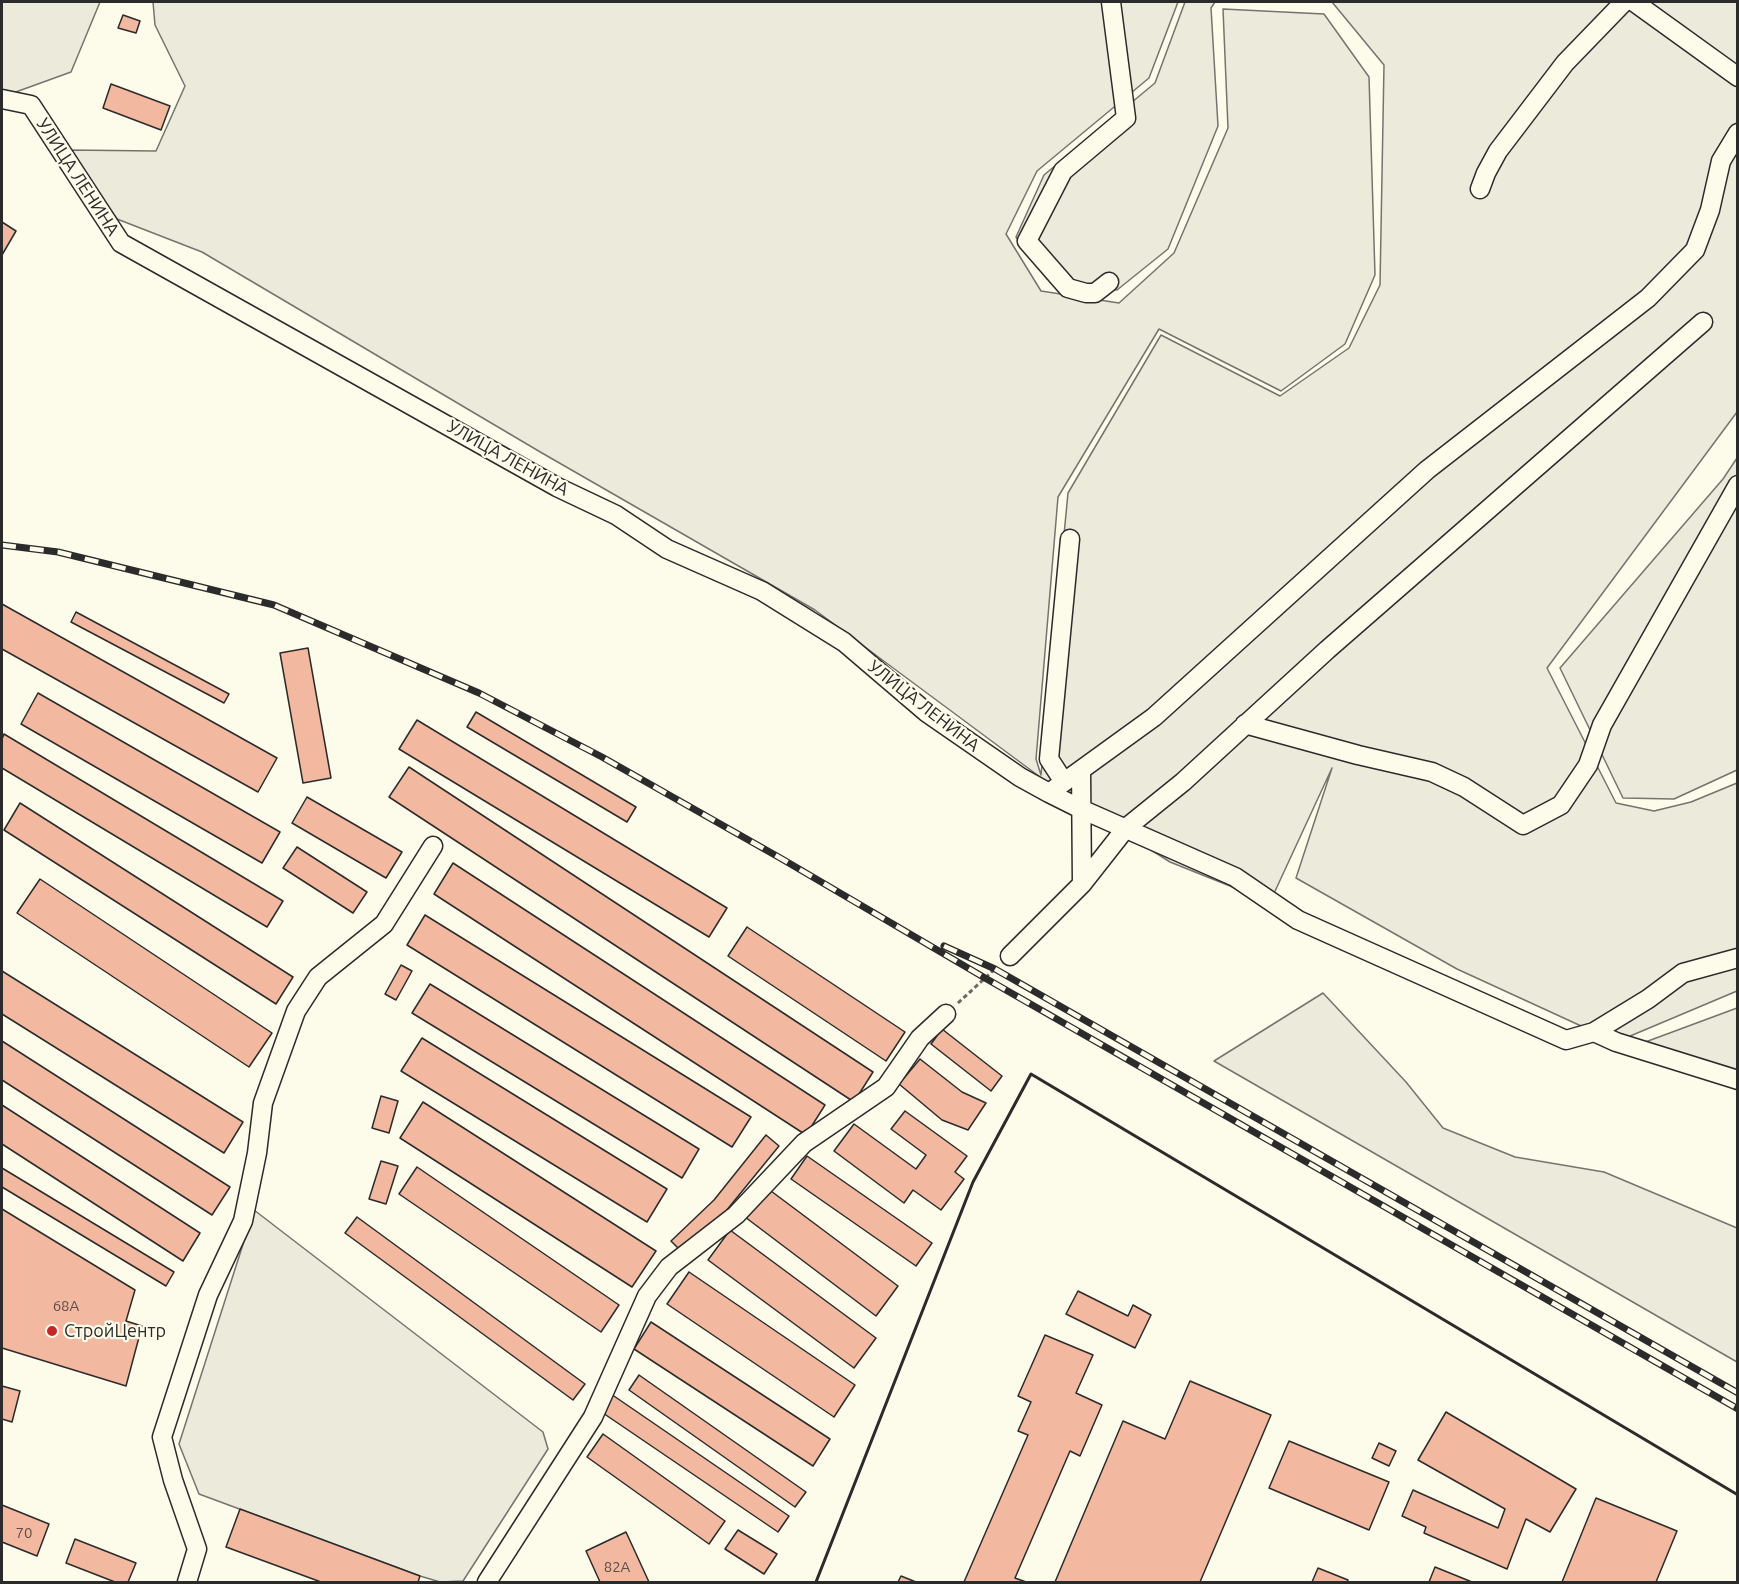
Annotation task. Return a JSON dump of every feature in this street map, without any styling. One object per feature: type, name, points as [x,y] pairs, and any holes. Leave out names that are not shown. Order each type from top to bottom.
[{"type":"street","points":[[1109,282],[1095,293],[1068,288],[1027,241],[1063,171],[1126,118],[1111,2]]},
{"type":"street","points":[[1480,189],[1498,151],[1565,63],[1624,2]]},
{"type":"street","points":[[1634,2],[1737,77]]},
{"type":"street","name":"УЛИЦА ЛЕНИНА","points":[[2,99],[31,105],[121,243],[558,487],[616,514],[668,549],[762,591],[844,642],[926,712],[1020,777],[1056,787],[1081,809],[1235,877],[1298,920],[1566,1040],[1594,1032],[1648,999],[1683,973],[1737,958]]},
{"type":"street","points":[[1070,539],[1049,759],[1056,787],[1154,717],[1427,470],[1648,298],[1695,250],[1710,210],[1722,161],[1737,133]]},
{"type":"street","points":[[1010,956],[1082,884],[1126,828],[1183,782],[1327,650],[1702,322]]},
{"type":"street","points":[[1245,724],[1358,755],[1432,772],[1464,787],[1523,825],[1561,805],[1588,765],[1602,725],[1737,485]]},
{"type":"street","points":[[1081,770],[1082,884]]},
{"type":"street","points":[[187,1582],[197,1549],[173,1480],[162,1437],[208,1295],[243,1221],[266,1094],[296,1011],[318,977],[384,924],[433,846]]},
{"type":"street","points":[[487,1582],[593,1417],[647,1296],[669,1268],[736,1215],[804,1143],[886,1088],[920,1038],[945,1014]]},
{"type":"street","points":[[1594,1032],[1617,1042],[1737,1080]]},
{"type":"path","points":[[945,1014],[1010,956]]},
{"type":"shaded area","points":[[2,2],[100,2],[71,72],[2,97]]},
{"type":"shaded area","points":[[153,2],[1178,2],[1149,78],[1037,171],[1006,234],[1041,291],[1119,303],[1174,253],[1228,128],[1223,9],[1324,14],[1369,77],[1375,275],[1345,344],[1281,391],[1159,329],[1058,497],[1036,759],[1041,775],[1068,493],[1161,335],[1280,396],[1349,348],[1380,285],[1384,65],[1332,2],[1737,2],[1737,412],[1547,668],[1616,803],[1654,811],[1691,802],[1737,783],[1737,991],[1616,1042],[1457,969],[1296,878],[1332,768],[1270,902],[1170,862],[1063,794],[815,610],[542,453],[202,252],[117,219],[68,150],[156,151],[185,86],[155,25]]},
{"type":"shaded area","points":[[1185,2],[1215,2],[1211,8],[1218,126],[1168,249],[1117,290],[1047,279],[1016,237],[1044,175],[1155,83]]},
{"type":"shaded area","points":[[1737,458],[1737,770],[1674,799],[1623,798],[1560,668],[1723,479]]},
{"type":"shaded area","points":[[1323,993],[1406,1082],[1443,1128],[1515,1157],[1604,1172],[1737,1228],[1737,1362],[1214,1061]]},
{"type":"shaded area","points":[[1737,1008],[1737,1081],[1640,1044]]},
{"type":"shaded area","points":[[254,1210],[543,1432],[548,1449],[463,1581],[440,1582],[420,1576],[199,1494],[179,1444]]},
{"type":"building","points":[[123,15],[140,21],[136,33],[118,28]]},
{"type":"building","points":[[111,84],[170,106],[161,130],[103,108]]},
{"type":"building","points":[[2,222],[16,231],[2,255]]},
{"type":"building","points":[[2,604],[277,758],[258,792],[2,649]]},
{"type":"building","points":[[76,612],[229,694],[224,703],[71,622]]},
{"type":"building","points":[[308,648],[331,778],[303,783],[280,653]]},
{"type":"building","points":[[38,693],[280,832],[262,863],[21,724]]},
{"type":"building","points":[[476,712],[636,807],[627,822],[467,727]]},
{"type":"building","points":[[417,720],[727,908],[709,937],[399,749]]},
{"type":"building","points":[[4,734],[283,901],[267,927],[2,768]]},
{"type":"building","points":[[409,767],[873,1072],[854,1102],[389,797]]},
{"type":"building","points":[[307,797],[402,852],[386,878],[292,823]]},
{"type":"building","points":[[20,803],[293,977],[276,1004],[4,830]]},
{"type":"building","points":[[297,847],[367,892],[353,913],[283,868]]},
{"type":"building","points":[[453,863],[825,1105],[806,1135],[434,894]]},
{"type":"building","points":[[40,879],[272,1033],[249,1067],[17,913]]},
{"type":"building","points":[[425,915],[751,1117],[732,1147],[407,945]]},
{"type":"building","points":[[747,927],[905,1032],[886,1061],[728,956]]},
{"type":"building","points":[[401,965],[412,971],[396,1000],[385,994]]},
{"type":"building","points":[[2,971],[243,1122],[224,1153],[2,1014]]},
{"type":"building","points":[[430,984],[699,1149],[682,1178],[412,1013]]},
{"type":"building","points":[[942,1029],[1002,1076],[991,1091],[931,1044]]},
{"type":"building","points":[[422,1038],[667,1189],[647,1222],[401,1071]]},
{"type":"building","points":[[2,1041],[230,1187],[212,1215],[2,1080]]},
{"type":"building","points":[[920,1059],[962,1092],[986,1103],[968,1130],[942,1120],[899,1084]]},
{"type":"building","points":[[381,1096],[398,1101],[389,1133],[372,1128]]},
{"type":"building","points":[[423,1102],[656,1251],[632,1287],[400,1138]]},
{"type":"building","points":[[2,1105],[200,1233],[183,1261],[2,1144]]},
{"type":"building","points":[[905,1111],[967,1156],[955,1172],[964,1179],[941,1210],[913,1190],[904,1203],[834,1151],[854,1124],[916,1169],[926,1155],[891,1129]]},
{"type":"building","points":[[766,1135],[779,1146],[726,1211],[683,1253],[671,1241],[714,1200]]},
{"type":"building","points":[[807,1156],[932,1243],[916,1266],[791,1179]]},
{"type":"building","points":[[381,1161],[398,1166],[386,1204],[369,1199]]},
{"type":"building","points":[[417,1167],[619,1305],[601,1332],[399,1194]]},
{"type":"building","points":[[2,1168],[174,1272],[166,1286],[2,1187]]},
{"type":"building","points":[[767,1188],[898,1286],[876,1316],[745,1217]]},
{"type":"building","points":[[2,1209],[135,1290],[126,1321],[142,1326],[126,1386],[2,1348]]},
{"type":"building","points":[[357,1217],[585,1384],[573,1400],[345,1233]]},
{"type":"building","points":[[730,1230],[876,1338],[854,1368],[708,1260]]},
{"type":"building","points":[[689,1272],[855,1385],[834,1417],[667,1304]]},
{"type":"building","points":[[1078,1291],[1128,1316],[1133,1305],[1151,1315],[1135,1348],[1066,1314]]},
{"type":"building","points":[[651,1322],[830,1439],[813,1466],[634,1349]]},
{"type":"building","points":[[1045,1335],[1093,1355],[1076,1393],[1102,1405],[1080,1456],[1070,1451],[1015,1578],[1026,1582],[964,1582],[1028,1435],[1018,1431],[1031,1402],[1018,1396]]},
{"type":"building","points":[[639,1375],[806,1492],[795,1507],[629,1390]]},
{"type":"building","points":[[1190,1381],[1271,1415],[1200,1582],[1055,1582],[1123,1421],[1165,1439]]},
{"type":"building","points":[[2,1386],[20,1391],[12,1422],[2,1419]]},
{"type":"building","points":[[611,1394],[789,1516],[778,1532],[600,1411]]},
{"type":"building","points":[[1446,1412],[1576,1489],[1550,1532],[1526,1519],[1507,1569],[1424,1533],[1426,1527],[1402,1516],[1413,1490],[1498,1528],[1505,1509],[1418,1460]]},
{"type":"building","points":[[603,1434],[725,1521],[709,1544],[587,1457]]},
{"type":"building","points":[[1289,1441],[1389,1482],[1369,1530],[1269,1488]]},
{"type":"building","points":[[1379,1443],[1396,1451],[1389,1466],[1372,1458]]},
{"type":"building","points":[[1596,1498],[1677,1531],[1656,1582],[1562,1582]]},
{"type":"building","points":[[2,1505],[49,1524],[37,1556],[2,1542]]},
{"type":"building","points":[[240,1509],[420,1576],[418,1582],[321,1582],[226,1547]]},
{"type":"building","points":[[738,1530],[777,1554],[764,1574],[725,1549]]},
{"type":"building","points":[[626,1532],[649,1582],[600,1582],[586,1551]]},
{"type":"building","points":[[75,1539],[136,1563],[128,1582],[115,1582],[66,1563]]},
{"type":"building","points":[[1435,1567],[1472,1582],[1429,1582]]},
{"type":"building","points":[[1318,1568],[1348,1580],[1347,1582],[1312,1582]]},
{"type":"building","points":[[901,1576],[916,1582],[898,1582]]},
{"type":"railway","points":[[2,545],[58,552],[274,605],[479,693],[602,757],[782,859],[985,978],[1738,1409]]},
{"type":"railway","points":[[944,946],[995,969],[1738,1393]]},
{"type":"wall","points":[[816,1582],[973,1182],[1031,1074],[1738,1495]]},
{"type":"place","name":"СтройЦентр","points":[[52,1331]]}]
